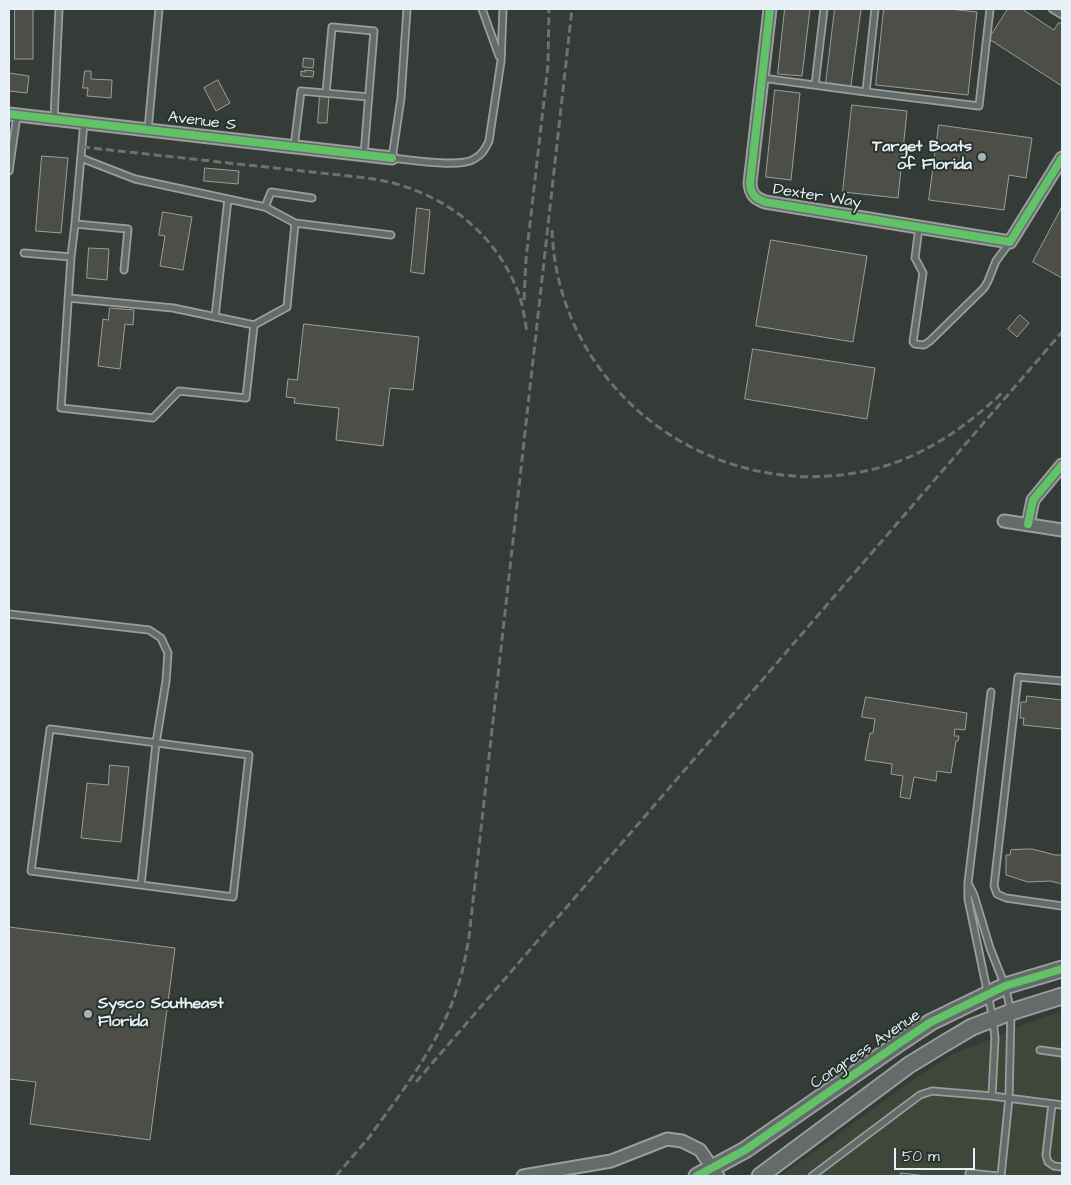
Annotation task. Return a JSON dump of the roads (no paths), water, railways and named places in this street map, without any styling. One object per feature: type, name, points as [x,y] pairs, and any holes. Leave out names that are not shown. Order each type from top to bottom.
[{"type":"street","name":"Dexter Way","points":[[770,9],[750,183],[751,191],[755,198],[765,202],[1010,242]]},
{"type":"street","name":"Avenue S","points":[[13,114],[392,158]]},
{"type":"street","points":[[1010,242],[1062,158]]},
{"type":"street","points":[[1028,524],[1033,500],[1062,465]]},
{"type":"street","points":[[1004,521],[1062,530]]},
{"type":"street","name":"Congress Avenue","points":[[697,1176],[716,1172],[923,1027],[961,1006],[1005,986],[1062,969]]},
{"type":"street","points":[[760,1176],[909,1065],[972,1028],[1011,1012],[1062,996]]},
{"type":"street","points":[[523,1176],[611,1161],[667,1139],[682,1142],[700,1150],[716,1172]]},
{"type":"lane","points":[[54,119],[59,9]]},
{"type":"lane","points":[[148,130],[159,9]]},
{"type":"lane","points":[[407,9],[402,98],[392,158],[461,164],[473,160],[483,152],[489,141],[501,61],[503,9]]},
{"type":"lane","points":[[482,9],[501,61]]},
{"type":"lane","points":[[815,85],[824,9]]},
{"type":"lane","points":[[866,92],[875,9]]},
{"type":"lane","points":[[762,78],[979,106],[990,9]]},
{"type":"lane","points":[[1052,9],[1062,14]]},
{"type":"lane","points":[[326,93],[332,27],[374,31],[364,155]]},
{"type":"lane","points":[[294,147],[301,91],[369,97]]},
{"type":"lane","points":[[9,171],[13,114]]},
{"type":"lane","points":[[84,122],[71,257],[61,408],[153,418],[179,391],[246,398],[254,325]]},
{"type":"lane","points":[[81,158],[135,179],[265,207],[295,223],[391,235]]},
{"type":"lane","points":[[265,207],[270,192],[312,198]]},
{"type":"lane","points":[[215,317],[228,199]]},
{"type":"lane","points":[[68,298],[173,308],[254,325],[287,307],[295,223]]},
{"type":"lane","points":[[74,224],[128,229],[124,270]]},
{"type":"lane","points":[[919,227],[915,258],[923,273],[913,342],[915,344],[924,345],[930,341],[984,288],[996,261],[1010,242]]},
{"type":"lane","points":[[24,254],[71,257]]},
{"type":"lane","points":[[9,614],[149,630],[161,638],[168,653],[166,681],[156,743],[141,885]]},
{"type":"lane","points":[[1062,681],[1018,677],[994,886],[997,894],[1006,898],[1062,906]]},
{"type":"lane","points":[[992,692],[968,883],[968,899],[993,1019],[995,1038],[992,1096]]},
{"type":"lane","points":[[50,729],[156,743],[249,755],[233,897],[31,871],[50,729]]},
{"type":"lane","points":[[968,883],[974,895],[990,948],[1005,986],[1011,1012],[1009,1098],[999,1176],[969,1173]]},
{"type":"lane","points":[[1040,1050],[1062,1053]]},
{"type":"lane","points":[[812,1176],[920,1095],[932,1091],[1062,1105]]},
{"type":"lane","points":[[1052,1104],[1046,1155],[1048,1162],[1054,1166],[1062,1167]]},
{"type":"railway","points":[[524,300],[526,259],[548,65],[549,9]]},
{"type":"railway","points":[[367,1140],[430,1049],[457,989],[467,950],[572,9]]},
{"type":"railway","points":[[82,147],[367,178],[416,190],[459,214],[493,248],[507,269],[518,292],[523,307],[527,333]]},
{"type":"railway","points":[[552,230],[561,288],[582,341],[614,387],[655,424],[702,453],[755,470],[812,477],[870,470],[889,465],[925,450],[974,418],[1003,392]]},
{"type":"railway","points":[[416,1082],[1062,332]]},
{"type":"railway","points":[[336,1176],[371,1135]]},
{"type":"place","name":"Target Boats of Florida","points":[[982,157]]},
{"type":"place","name":"Sysco Southeast Florida","points":[[88,1014]]}]
